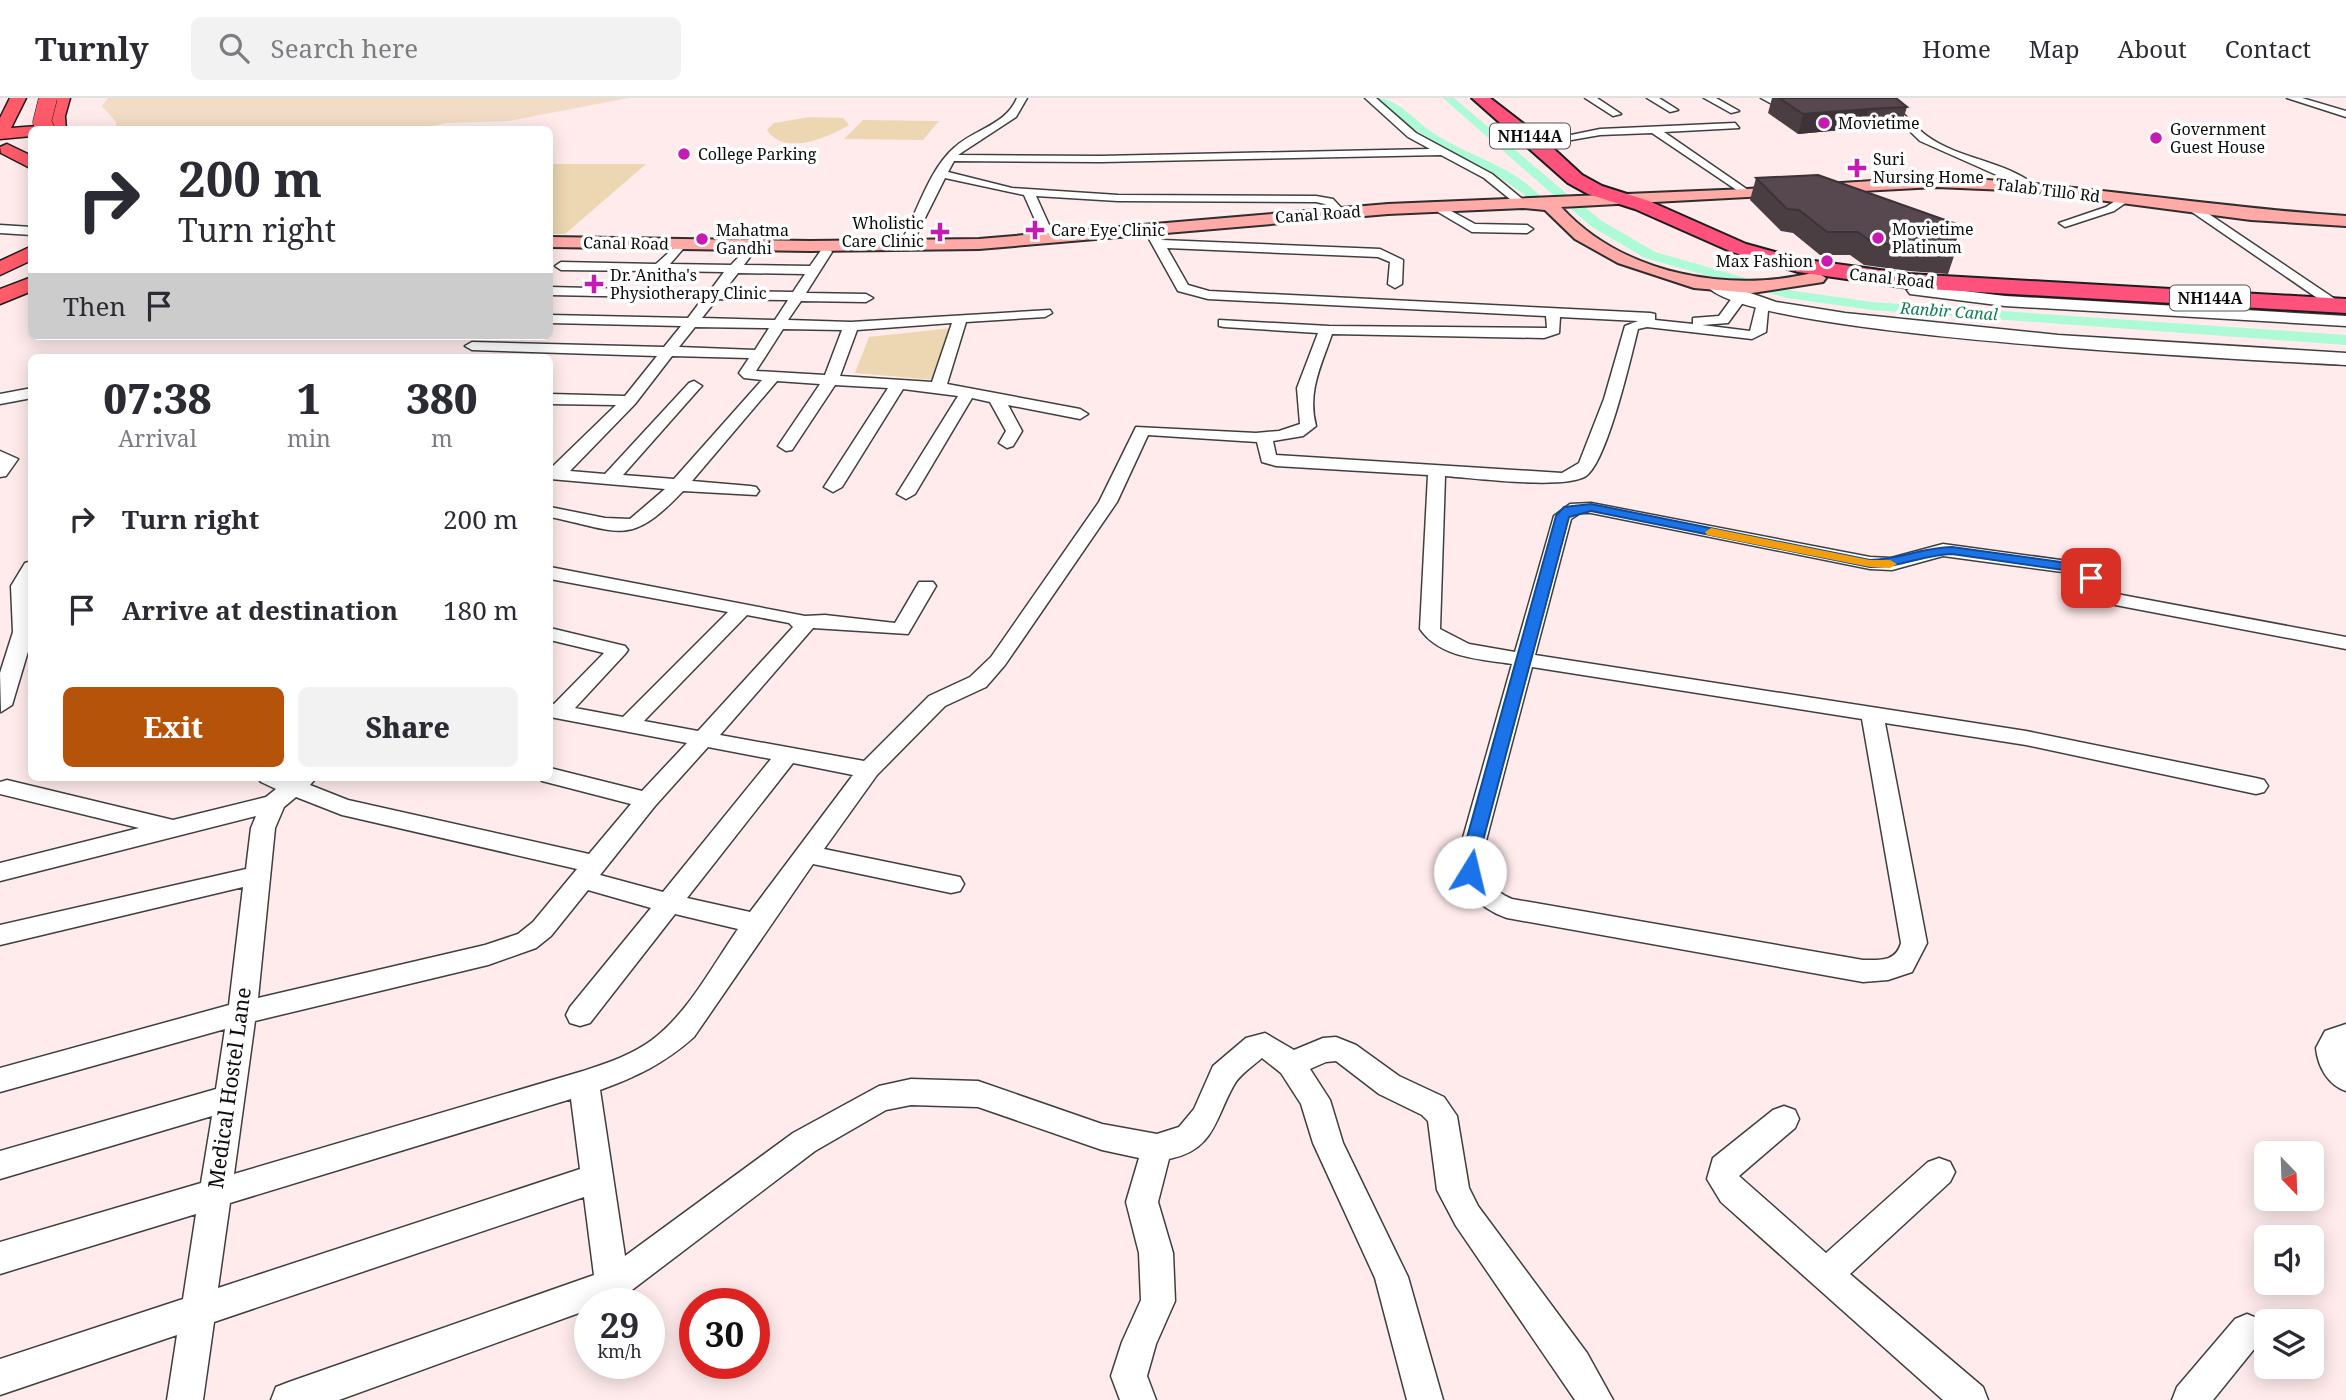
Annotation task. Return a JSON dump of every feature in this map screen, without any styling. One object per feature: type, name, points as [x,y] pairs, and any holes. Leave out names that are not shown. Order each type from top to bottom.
[{"type":"highway","name":"NH144A","points":[[1480,98],[1537,143],[1575,179],[1573,181],[1581,190],[1611,200]]},
{"type":"highway","points":[[1660,197],[1657,205],[1680,224]]},
{"type":"highway","name":"Canal Road","points":[[1611,200],[1739,248],[1798,265],[1876,278],[2074,295]]},
{"type":"highway","name":"Canal Road","points":[[1611,200],[1734,256],[1816,278],[1916,290]]},
{"type":"highway","name":"NH144A","points":[[1916,290],[2342,305]]},
{"type":"main road","points":[[45,126],[42,122],[48,98]]},
{"type":"main road","points":[[58,126],[57,116],[62,98]]},
{"type":"main road","points":[[2,141],[27,102]]},
{"type":"main road","points":[[27,102],[28,128]]},
{"type":"main road","points":[[2,141],[28,135]]},
{"type":"main road","points":[[2,141],[28,144]]},
{"type":"main road","points":[[2,141],[28,161]]},
{"type":"main road","name":"Talab Tillo Rd","points":[[1611,200],[1917,183],[2029,186],[2288,219],[2346,221]]},
{"type":"main road","name":"Canal Road","points":[[553,247],[905,246],[1049,238],[1182,213],[1340,213],[1521,202],[1611,200]]},
{"type":"main road","name":"Canal Road","points":[[553,242],[677,249],[826,252],[989,251],[1156,240],[1442,210],[1550,205],[1571,229],[1608,251],[1679,277],[1730,290],[1816,278]]},
{"type":"main road","points":[[0,269],[28,254]]},
{"type":"main road","points":[[0,278],[28,263]]},
{"type":"main road","points":[[0,287],[28,273]]},
{"type":"main road","points":[[0,297],[28,285]]},
{"type":"street","points":[[905,246],[951,158],[963,146],[1010,116],[1021,104],[1022,98]]},
{"type":"street","points":[[1370,98],[1412,135],[1488,176],[1521,202]]},
{"type":"street","points":[[1590,98],[1616,114]]},
{"type":"street","points":[[1652,98],[1673,110]]},
{"type":"street","points":[[1709,98],[1734,111]]},
{"type":"street","points":[[1766,98],[1790,110]]},
{"type":"street","points":[[1874,98],[1889,106],[1924,139],[2029,186]]},
{"type":"street","points":[[2292,98],[2346,114]]},
{"type":"street","points":[[1537,143],[1600,132],[1735,126]]},
{"type":"street","points":[[1653,129],[1747,194]]},
{"type":"street","points":[[951,158],[1101,159],[1441,152]]},
{"type":"street","points":[[943,174],[1029,192],[1182,213],[1316,199],[1329,201],[1340,213]]},
{"type":"street","points":[[1029,192],[1049,238]]},
{"type":"street","points":[[2065,223],[2110,209],[2125,200]]},
{"type":"street","points":[[2193,208],[2342,305]]},
{"type":"street","points":[[1442,210],[1472,228],[1527,229]]},
{"type":"street","points":[[0,229],[28,231]]},
{"type":"street","points":[[1156,240],[1380,253],[1396,260],[1395,284]]},
{"type":"street","points":[[1156,240],[1183,288],[1199,294],[1552,311],[1704,322],[1723,320],[1730,290],[1764,303],[1853,319],[2030,339],[2346,359]]},
{"type":"street","points":[[553,274],[582,245]]},
{"type":"street","points":[[583,350],[677,249]]},
{"type":"street","points":[[553,474],[629,401],[749,250]]},
{"type":"street","points":[[826,252],[747,373],[938,387],[1080,414]]},
{"type":"street","points":[[561,266],[814,270]]},
{"type":"street","points":[[1957,285],[1982,282],[2056,284],[2342,305]]},
{"type":"street","points":[[1916,290],[2005,301],[2346,321]]},
{"type":"street","points":[[553,291],[866,298]]},
{"type":"street","points":[[1265,438],[1268,458],[1276,461],[1546,479],[1579,473],[1587,466],[1612,399],[1632,327],[1647,323],[1752,335],[1759,332],[1764,303]]},
{"type":"street","points":[[1224,323],[1329,330],[1544,334],[1554,330],[1552,311]]},
{"type":"street","points":[[553,319],[851,326],[1045,313]]},
{"type":"street","points":[[938,387],[960,319]]},
{"type":"street","points":[[786,446],[831,379],[851,326]]},
{"type":"street","points":[[0,1258],[216,1191],[584,1083],[629,1067],[662,1049],[684,1029],[755,923],[869,771],[937,701],[978,682],[998,662],[1108,502],[1142,430],[1265,438],[1295,435],[1308,426],[1302,408],[1304,385],[1321,355],[1325,333],[1329,330]]},
{"type":"street","points":[[459,354],[480,340]]},
{"type":"street","points":[[472,346],[757,354]]},
{"type":"street","points":[[553,512],[636,524],[676,487],[773,377]]},
{"type":"street","points":[[833,487],[898,385]]},
{"type":"street","points":[[608,481],[694,386]]},
{"type":"street","points":[[906,494],[969,391]]},
{"type":"street","points":[[0,399],[28,394]]},
{"type":"street","points":[[995,396],[1013,426],[1013,436],[1007,443]]},
{"type":"street","points":[[553,399],[629,401]]},
{"type":"street","points":[[0,456],[10,459],[0,472]]},
{"type":"street","points":[[1437,472],[1430,629],[1435,637],[1465,650],[2082,748],[2256,786]]},
{"type":"street","points":[[553,474],[676,487],[750,491]]},
{"type":"street","points":[[1872,713],[1914,943],[1913,955],[1903,965],[1889,971],[1863,971],[1507,908],[1491,901],[1470,872],[1471,852],[1563,516],[1576,508],[1591,508],[1870,564],[1892,564],[1943,550],[2075,568],[2089,575],[2096,590],[2117,600],[2346,643]]},
{"type":"street","points":[[1,705],[22,670],[21,586],[28,574]]},
{"type":"street","points":[[553,574],[743,608],[803,622],[825,621],[901,630],[926,586]]},
{"type":"street","points":[[626,725],[743,608]]},
{"type":"street","points":[[0,1080],[242,1013],[510,948],[542,929],[647,800],[802,631],[803,622]]},
{"type":"street","points":[[553,635],[618,650],[554,711]]},
{"type":"street","points":[[554,711],[869,771]]},
{"type":"street","points":[[580,1015],[787,755]]},
{"type":"street","points":[[553,777],[647,800]]},
{"type":"street","points":[[0,872],[171,827],[286,786],[342,807],[587,872],[671,904],[755,923]]},
{"type":"street","name":"Medical Hostel Lane","points":[[185,1400],[242,1013],[263,828],[286,786]]},
{"type":"street","points":[[7,789],[171,827]]},
{"type":"street","points":[[807,854],[951,884]]},
{"type":"street","points":[[0,934],[257,875]]},
{"type":"street","points":[[2346,1036],[2335,1039],[2330,1048],[2332,1060],[2346,1079]]},
{"type":"street","points":[[289,1400],[612,1285],[804,1142],[879,1099],[911,1092],[978,1094],[1102,1137],[1157,1148],[1174,1145],[1198,1129],[1214,1100],[1223,1075],[1256,1046],[1273,1048],[1291,1064],[1315,1100],[1328,1143],[1391,1277],[1424,1400]]},
{"type":"street","points":[[1291,1064],[1323,1051],[1336,1049],[1346,1053],[1389,1085],[1433,1106],[1442,1116],[1453,1190],[1467,1216],[1575,1365],[1595,1400]]},
{"type":"street","points":[[584,1083],[612,1285]]},
{"type":"street","points":[[0,1165],[230,1098]]},
{"type":"street","points":[[1784,1119],[1724,1168],[1723,1179],[1732,1192],[1970,1400]]},
{"type":"street","points":[[1138,1400],[1129,1376],[1139,1342],[1158,1301],[1156,1253],[1142,1202],[1157,1148]]},
{"type":"street","points":[[1825,1275],[1939,1172]]},
{"type":"street","points":[[0,1377],[597,1178]]},
{"type":"street","points":[[2190,1400],[2247,1331]]},
{"type":"shaded area","points":[[108,98],[628,98],[509,121],[432,126],[116,126],[116,122],[102,106]]},
{"type":"shaded area","points":[[810,117],[843,118],[849,125],[819,139],[795,143],[775,138],[767,130],[774,123]]},
{"type":"shaded area","points":[[863,120],[939,121],[923,140],[844,139]]},
{"type":"shaded area","points":[[553,164],[646,164],[565,234],[553,234]]},
{"type":"shaded area","points":[[961,327],[947,381],[855,373],[869,337]]},
{"type":"building","points":[[1779,98],[1896,98],[1907,107],[1803,114]]},
{"type":"building","points":[[1818,175],[1962,226],[1933,231],[1956,250],[1872,242],[1858,232],[1827,232],[1799,210],[1787,209],[1756,178]]},
{"type":"waterway","name":"Ranbir Canal","points":[[1381,98],[1431,137],[1511,177],[1536,198]]},
{"type":"waterway","name":"Ranbir Canal","points":[[1448,98],[1562,196]]},
{"type":"waterway","name":"Ranbir Canal","points":[[1573,204],[1597,224],[1650,255],[1787,294],[1872,306],[2346,340]]},
{"type":"slow traffic","points":[[1711,532],[1870,564],[1890,564]]},
{"type":"place","name":"Movietime","points":[[1824,123]]},
{"type":"place","name":"Government Guest House","points":[[2156,138]]},
{"type":"place","name":"College Parking","points":[[684,154]]},
{"type":"place","name":"Suri Nursing Home","points":[[1857,168]]},
{"type":"place","name":"Care Eye Clinic","points":[[1035,230]]},
{"type":"place","name":"Wholistic Care Clinic","points":[[940,232]]},
{"type":"place","name":"Movietime Platinum","points":[[1878,238]]},
{"type":"place","name":"Mahatma Gandhi","points":[[702,239]]},
{"type":"place","name":"Max Fashion","points":[[1827,261]]},
{"type":"place","name":"Dr. Anitha's Physiotherapy Clinic","points":[[594,284]]},
{"type":"route","points":[[1470,872],[1471,852],[1563,516],[1569,510],[1591,508],[1870,564],[1892,564],[1943,550],[2075,568],[2091,578]]}]
